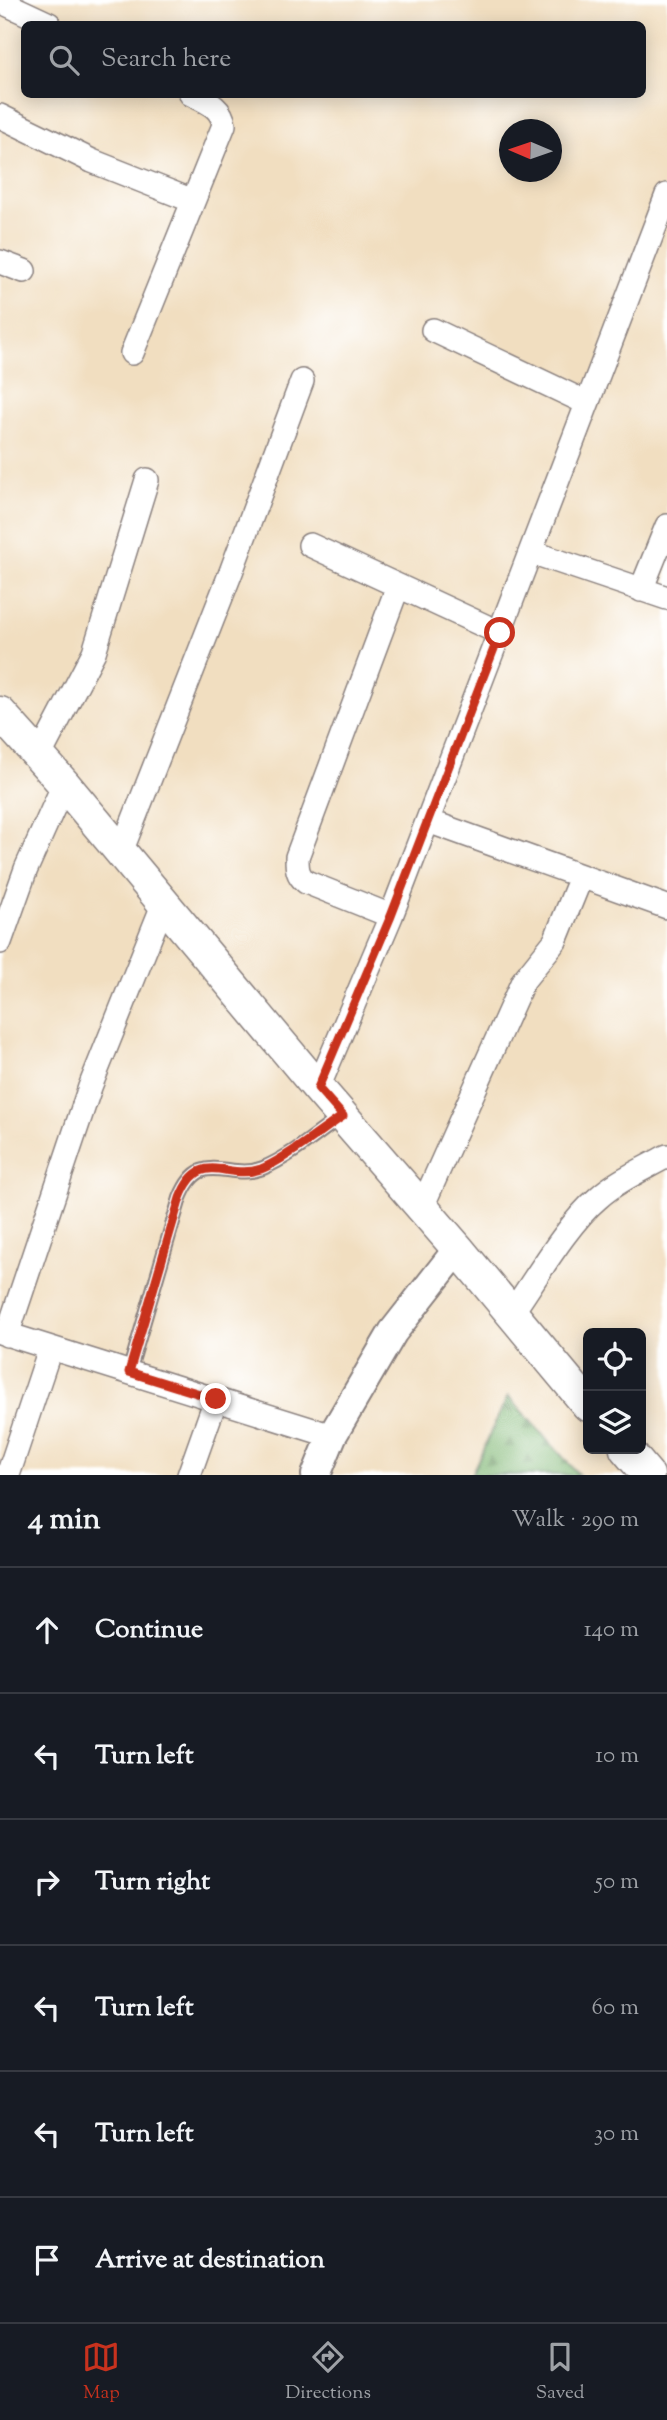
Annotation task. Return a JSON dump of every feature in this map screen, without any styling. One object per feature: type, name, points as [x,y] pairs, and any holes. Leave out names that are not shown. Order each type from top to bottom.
[{"type":"main road","points":[[0,713],[121,852],[318,1088],[422,1206],[583,1399]]},
{"type":"main road","points":[[630,1454],[648,1475]]},
{"type":"street","points":[[0,1],[43,21]]},
{"type":"street","points":[[132,353],[224,125],[223,115],[214,105],[199,98]]},
{"type":"street","points":[[0,116],[92,161],[193,201]]},
{"type":"street","points":[[318,1088],[391,916],[667,195]]},
{"type":"street","points":[[0,262],[24,271]]},
{"type":"street","points":[[433,330],[587,403]]},
{"type":"street","points":[[121,852],[231,572],[302,381]]},
{"type":"street","points":[[39,757],[94,652],[147,481]]},
{"type":"street","points":[[641,590],[667,526]]},
{"type":"street","points":[[310,545],[500,633]]},
{"type":"street","points":[[531,551],[667,598]]},
{"type":"street","points":[[391,916],[306,882],[300,878],[297,870],[297,857],[398,586]]},
{"type":"street","points":[[0,942],[26,869],[64,785]]},
{"type":"street","points":[[428,821],[667,907]]},
{"type":"street","points":[[422,1206],[516,995],[523,981],[555,941],[582,877]]},
{"type":"street","points":[[163,905],[90,1087],[3,1334],[332,1436]]},
{"type":"street","points":[[511,1314],[577,1220],[597,1198],[667,1156]]},
{"type":"street","points":[[316,1475],[332,1436],[393,1332],[458,1249]]},
{"type":"street","points":[[8,1475],[50,1349]]},
{"type":"street","points":[[189,1475],[216,1399]]},
{"type":"lane","points":[[129,1372],[180,1198],[191,1176],[209,1170],[260,1169],[343,1116]]},
{"type":"green space","points":[[508,1396],[579,1475],[471,1475]]},
{"type":"route","points":[[216,1399],[129,1372],[180,1198],[191,1176],[202,1170],[260,1169],[272,1164],[343,1116],[318,1088],[391,916],[500,633]]}]
